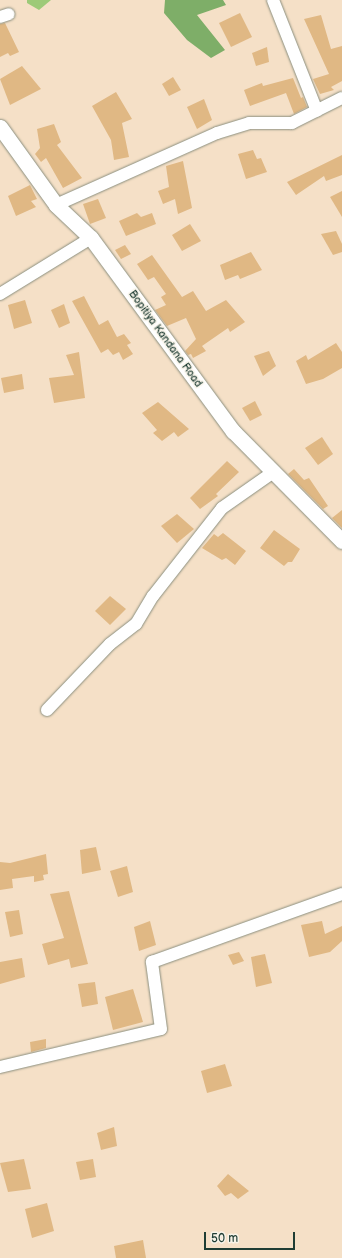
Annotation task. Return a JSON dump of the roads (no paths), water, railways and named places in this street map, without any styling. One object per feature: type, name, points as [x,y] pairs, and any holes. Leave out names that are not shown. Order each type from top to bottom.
[{"type":"main road","name":"Bopitiya Kandana Road","points":[[0,127],[56,205],[92,238],[233,431],[272,473],[342,541]]},
{"type":"street","points":[[273,0],[317,111]]},
{"type":"street","points":[[56,205],[217,133],[249,123],[292,123],[342,98]]},
{"type":"street","points":[[0,294],[92,238]]},
{"type":"street","points":[[47,710],[110,644],[136,624],[153,596],[222,508],[272,473]]},
{"type":"street","points":[[0,1068],[161,1029],[152,962],[342,894]]}]
